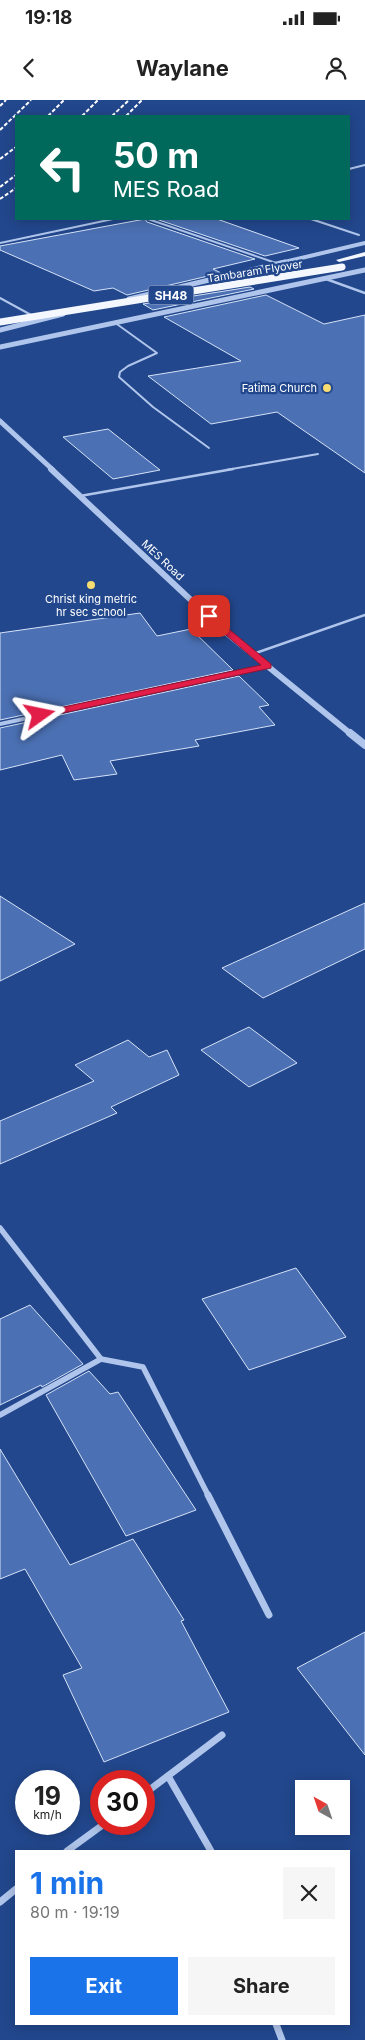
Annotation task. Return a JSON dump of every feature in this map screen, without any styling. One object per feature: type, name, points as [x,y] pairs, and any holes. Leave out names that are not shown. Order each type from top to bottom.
[{"type":"main road","name":"Tambaram Flyover","points":[[58,305],[234,278],[365,254]]},
{"type":"main road","name":"Tambaram Flyover","points":[[0,322],[332,269],[365,262]]},
{"type":"main road","points":[[10,312],[39,308]]},
{"type":"street","points":[[0,330],[365,243]]},
{"type":"street","points":[[0,347],[365,270]]},
{"type":"street","points":[[326,279],[365,294]]},
{"type":"street","name":"MES Road","points":[[0,421],[223,630],[365,745]]},
{"type":"street","points":[[0,724],[268,666]]},
{"type":"street","points":[[0,1228],[101,1359]]},
{"type":"street","points":[[0,1415],[101,1359],[143,1367],[269,1615]]},
{"type":"street","points":[[155,1786],[222,1735]]},
{"type":"street","points":[[168,1776],[210,1850]]},
{"type":"street","points":[[68,1850],[90,1834]]},
{"type":"street","points":[[0,1902],[15,1890]]},
{"type":"street","points":[[276,2025],[282,2040]]},
{"type":"lane","points":[[350,169],[365,165]]},
{"type":"lane","points":[[0,243],[108,220]]},
{"type":"lane","points":[[151,220],[276,263]]},
{"type":"lane","points":[[314,220],[359,235]]},
{"type":"lane","points":[[0,298],[40,320]]},
{"type":"lane","points":[[114,322],[157,353],[128,366],[120,372],[119,377],[153,407],[209,448]]},
{"type":"lane","points":[[80,496],[318,454]]},
{"type":"lane","points":[[253,654],[365,615]]},
{"type":"building","points":[[146,220],[255,259],[213,269],[221,273],[127,295],[113,288],[94,291],[0,250],[0,246]]},
{"type":"building","points":[[159,220],[220,220],[299,248],[265,256]]},
{"type":"building","points":[[250,287],[254,289],[153,310],[143,304]]},
{"type":"building","points":[[266,295],[324,324],[365,315],[365,473],[277,412],[211,424],[148,376],[241,361],[164,317]]},
{"type":"building","points":[[108,429],[160,470],[113,479],[63,437]]},
{"type":"building","points":[[140,613],[157,636],[191,629],[233,670],[0,720],[0,633]]},
{"type":"building","points":[[239,676],[269,705],[259,707],[275,725],[195,740],[199,746],[110,761],[117,774],[74,780],[62,755],[0,770],[0,728]]},
{"type":"building","points":[[0,896],[75,944],[0,981]]},
{"type":"building","points":[[365,903],[365,949],[263,998],[222,968]]},
{"type":"building","points":[[249,1027],[297,1063],[249,1087],[201,1050]]},
{"type":"building","points":[[128,1040],[149,1057],[167,1050],[179,1075],[111,1107],[117,1113],[0,1164],[0,1121],[94,1081],[75,1065]]},
{"type":"building","points":[[296,1268],[346,1337],[249,1370],[202,1299]]},
{"type":"building","points":[[30,1305],[83,1364],[42,1387],[41,1385],[0,1405],[0,1319]]},
{"type":"building","points":[[89,1371],[110,1394],[118,1392],[196,1510],[126,1536],[46,1395]]},
{"type":"building","points":[[0,1449],[70,1565],[133,1539],[184,1620],[181,1621],[229,1712],[104,1762],[63,1675],[82,1668],[25,1569],[0,1579]]},
{"type":"building","points":[[365,1632],[365,1755],[297,1668]]},
{"type":"railway","points":[[0,106],[6,100]]},
{"type":"railway","points":[[16,115],[31,100]]},
{"type":"railway","points":[[49,115],[64,100]]},
{"type":"railway","points":[[83,115],[98,100]]},
{"type":"railway","points":[[113,115],[129,100]]},
{"type":"railway","points":[[127,115],[142,100]]},
{"type":"railway","points":[[0,130],[15,115]]},
{"type":"railway","points":[[0,159],[15,148]]},
{"type":"railway","points":[[0,187],[15,176]]},
{"type":"railway","points":[[0,199],[15,189]]},
{"type":"place","name":"Fatima Church","points":[[327,388]]},
{"type":"place","name":"Christ king metric hr sec school","points":[[91,585]]},
{"type":"route","points":[[40,715],[268,666],[223,630],[209,616]]}]
